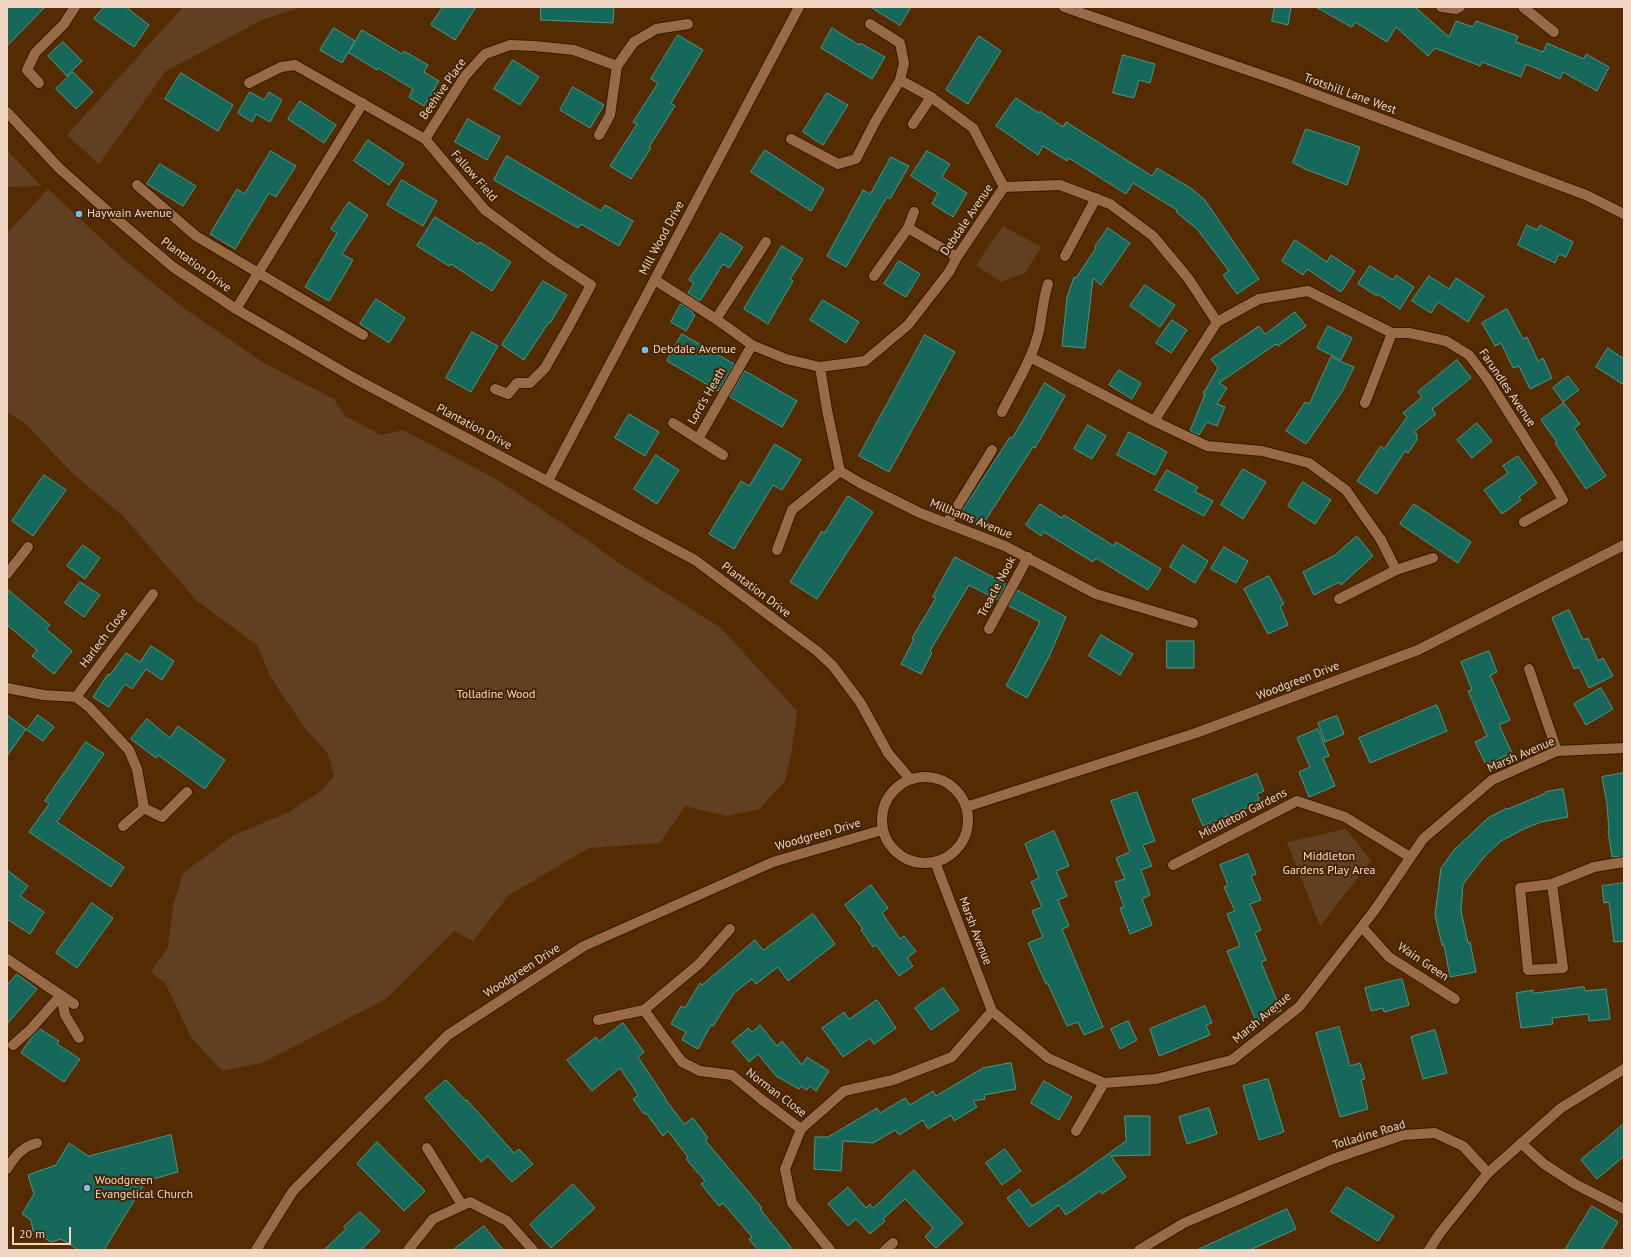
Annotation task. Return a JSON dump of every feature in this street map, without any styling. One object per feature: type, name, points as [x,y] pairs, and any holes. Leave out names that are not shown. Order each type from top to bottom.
[{"type":"street","points":[[39,83],[27,70],[35,53],[64,24],[75,7]]},
{"type":"street","name":"Mill Wood Drive","points":[[548,481],[799,7]]},
{"type":"street","name":"Trotshill Lane West","points":[[1064,7],[1285,83],[1586,195],[1624,214]]},
{"type":"street","points":[[1440,7],[1456,9],[1460,7]]},
{"type":"street","points":[[1523,7],[1554,32]]},
{"type":"street","points":[[599,135],[610,115],[617,66],[634,42],[656,29],[688,24]]},
{"type":"street","points":[[791,138],[838,164],[856,159],[875,122],[900,80],[904,63],[900,43],[870,24]]},
{"type":"street","name":"Beehive Place","points":[[425,139],[465,76],[485,54],[510,45],[574,50],[617,66]]},
{"type":"street","name":"Fallow Field","points":[[249,83],[282,66],[295,64],[425,139],[485,210],[592,285],[545,368],[530,383],[517,383],[508,394],[495,389]]},
{"type":"street","points":[[900,80],[931,96],[973,128],[1004,187]]},
{"type":"street","points":[[913,124],[931,96]]},
{"type":"street","points":[[236,309],[259,274],[363,103]]},
{"type":"street","name":"Plantation Drive","points":[[7,112],[59,168],[112,215],[173,267],[236,309],[354,378],[695,560],[817,652],[833,666],[860,702],[888,753],[910,779]]},
{"type":"street","name":"Debdale Avenue","points":[[654,280],[716,319],[752,345],[786,359],[820,366],[865,361],[908,325],[949,272],[957,257],[1004,187],[1060,184],[1110,204],[1153,236],[1188,278],[1217,322]]},
{"type":"street","points":[[136,185],[196,236],[364,336]]},
{"type":"street","points":[[1065,256],[1096,198]]},
{"type":"street","points":[[874,276],[908,228],[914,212]]},
{"type":"street","points":[[908,228],[957,257]]},
{"type":"street","points":[[716,319],[766,242]]},
{"type":"street","points":[[1002,412],[1030,357],[1039,332],[1044,296],[1048,284]]},
{"type":"street","name":"Farundles Avenue","points":[[1217,322],[1259,300],[1308,291],[1392,333],[1409,333],[1446,340],[1469,355],[1488,380],[1563,500],[1524,522]]},
{"type":"street","points":[[1154,421],[1217,322]]},
{"type":"street","points":[[1365,403],[1392,333]]},
{"type":"street","name":"Lord's Heath","points":[[698,439],[752,345]]},
{"type":"street","points":[[1030,357],[1154,421],[1207,446],[1262,451],[1309,463],[1346,490],[1381,540],[1396,570]]},
{"type":"street","points":[[777,550],[792,510],[840,471],[827,410],[820,366]]},
{"type":"street","name":"Lord's Heath","points":[[673,423],[723,455]]},
{"type":"street","points":[[947,523],[992,450]]},
{"type":"street","name":"Millhams Avenue","points":[[840,471],[860,483],[920,513],[1005,546],[1028,557],[1096,594],[1193,624]]},
{"type":"street","name":"Woodgreen Drive","points":[[966,807],[1196,734],[1418,650],[1624,545]]},
{"type":"street","points":[[7,574],[28,546]]},
{"type":"street","name":"Treacle Nook","points":[[989,629],[1028,557]]},
{"type":"street","points":[[1339,599],[1396,570],[1433,558]]},
{"type":"street","name":"Harlech Close","points":[[76,697],[153,594]]},
{"type":"street","points":[[1529,669],[1557,750]]},
{"type":"street","points":[[7,688],[43,695],[76,697],[89,707],[129,750],[136,769],[144,808]]},
{"type":"street","name":"Marsh Avenue","points":[[935,862],[992,1011],[1048,1058],[1104,1083],[1156,1079],[1232,1060],[1299,1007],[1362,927],[1423,838],[1492,780],[1557,750],[1624,748]]},
{"type":"street","points":[[935,777],[955,788],[966,807],[967,830],[954,853],[935,862],[909,861],[891,848],[882,830],[883,807],[895,788],[910,779],[935,777]]},
{"type":"street","points":[[144,808],[162,817],[188,792]]},
{"type":"street","name":"Middleton Gardens","points":[[1173,865],[1298,801],[1345,817],[1410,857]]},
{"type":"street","points":[[123,826],[144,808]]},
{"type":"street","name":"Woodgreen Drive","points":[[256,1250],[293,1191],[448,1035],[584,946],[773,862],[882,830]]},
{"type":"street","points":[[1552,884],[1563,968],[1528,970],[1520,888],[1552,884],[1594,867],[1624,862]]},
{"type":"street","name":"Wain Green","points":[[1362,927],[1390,957],[1455,999]]},
{"type":"street","points":[[598,1020],[644,1010],[699,964],[730,929]]},
{"type":"street","points":[[7,959],[74,1004]]},
{"type":"street","points":[[61,995],[65,1014],[79,1038]]},
{"type":"street","points":[[13,1045],[30,1030],[61,995]]},
{"type":"street","name":"Norman Close","points":[[644,1010],[682,1062],[700,1071],[732,1075],[801,1129]]},
{"type":"street","points":[[830,1250],[792,1203],[785,1168],[801,1129],[844,1091],[893,1080],[952,1057],[992,1011]]},
{"type":"street","points":[[1429,1250],[1440,1233],[1488,1173],[1521,1142],[1561,1108],[1624,1069]]},
{"type":"street","points":[[1076,1131],[1104,1083]]},
{"type":"street","name":"Tolladine Road","points":[[1139,1250],[1184,1223],[1333,1159],[1403,1135],[1435,1133],[1463,1146],[1488,1173]]},
{"type":"street","points":[[1521,1142],[1544,1164],[1575,1184],[1624,1210]]},
{"type":"street","points":[[7,1169],[17,1153],[28,1145],[37,1143]]},
{"type":"street","points":[[427,1148],[462,1205]]},
{"type":"street","points":[[408,1250],[433,1219],[470,1202],[507,1220],[533,1250]]},
{"type":"green space","points":[[183,7],[302,7],[264,19],[166,71],[99,164],[67,135]]},
{"type":"green space","points":[[7,150],[41,186],[7,187]]},
{"type":"green space","name":"Tolladine Wood","points":[[48,189],[122,258],[185,309],[264,363],[334,399],[345,416],[381,435],[403,430],[496,479],[590,542],[617,562],[721,628],[797,711],[792,750],[785,781],[759,809],[727,816],[685,806],[660,843],[589,848],[509,895],[473,941],[454,931],[386,999],[262,1063],[222,1071],[191,1037],[165,983],[151,972],[168,947],[173,906],[183,873],[234,835],[289,812],[321,791],[334,776],[328,754],[305,728],[271,678],[257,645],[196,600],[124,517],[71,472],[26,424],[7,412],[7,233]]},
{"type":"green space","points":[[1003,226],[1041,247],[1025,273],[1001,282],[976,265]]},
{"type":"green space","name":"Middleton Gardens Play Area","points":[[1346,829],[1371,861],[1320,926],[1287,842]]},
{"type":"building","points":[[7,7],[45,7],[7,46]]},
{"type":"building","points":[[104,7],[126,7],[149,25],[134,47],[94,19]]},
{"type":"building","points":[[443,7],[476,7],[455,40],[431,25]]},
{"type":"building","points":[[541,7],[614,7],[613,23],[541,20]]},
{"type":"building","points":[[871,7],[911,7],[900,25]]},
{"type":"building","points":[[1275,7],[1291,7],[1288,25],[1272,21]]},
{"type":"building","points":[[1316,7],[1415,7],[1449,37],[1456,21],[1473,27],[1476,21],[1518,36],[1516,42],[1543,52],[1547,43],[1584,59],[1586,54],[1609,67],[1597,91],[1563,72],[1560,79],[1526,64],[1521,77],[1482,62],[1480,66],[1435,48],[1428,56],[1396,27],[1387,42],[1355,22],[1352,27]]},
{"type":"building","points":[[334,28],[355,41],[342,63],[320,50]]},
{"type":"building","points":[[832,28],[859,45],[860,43],[885,57],[872,79],[821,48]]},
{"type":"building","points":[[362,30],[402,54],[404,51],[428,65],[424,72],[439,81],[424,106],[409,97],[413,89],[349,53]]},
{"type":"building","points":[[678,35],[703,50],[671,103],[675,106],[631,179],[610,166],[637,124],[633,122],[658,83],[651,79]]},
{"type":"building","points":[[979,36],[1001,51],[968,104],[946,90]]},
{"type":"building","points":[[63,42],[82,61],[67,76],[48,56]]},
{"type":"building","points":[[1123,55],[1155,64],[1150,83],[1139,80],[1134,98],[1113,93]]},
{"type":"building","points":[[513,60],[539,77],[520,105],[494,89]]},
{"type":"building","points":[[73,72],[93,92],[76,109],[56,89]]},
{"type":"building","points":[[181,73],[233,105],[218,131],[165,99]]},
{"type":"building","points":[[573,87],[604,105],[590,128],[560,110]]},
{"type":"building","points":[[250,92],[264,100],[269,92],[282,100],[270,122],[256,114],[252,122],[238,113]]},
{"type":"building","points":[[827,93],[848,105],[823,145],[803,132]]},
{"type":"building","points":[[1016,98],[1039,113],[1040,111],[1063,127],[1066,122],[1152,176],[1157,168],[1192,189],[1204,199],[1259,279],[1237,294],[1223,275],[1229,271],[1197,229],[1176,212],[1177,210],[1133,183],[1126,194],[1069,158],[1067,161],[1043,146],[1038,155],[996,126]]},
{"type":"building","points":[[300,101],[336,125],[324,143],[288,119]]},
{"type":"building","points":[[468,119],[500,137],[487,160],[455,142]]},
{"type":"building","points":[[1306,129],[1360,147],[1347,185],[1293,163]]},
{"type":"building","points":[[368,140],[404,164],[389,185],[354,161]]},
{"type":"building","points":[[765,150],[824,189],[811,211],[751,172]]},
{"type":"building","points":[[271,151],[296,166],[276,197],[269,193],[235,249],[210,234],[237,189],[244,194]]},
{"type":"building","points":[[927,151],[950,164],[942,177],[967,193],[953,217],[932,204],[938,193],[911,176]]},
{"type":"building","points":[[507,156],[601,211],[605,205],[633,221],[619,246],[581,224],[578,228],[494,180]]},
{"type":"building","points":[[891,157],[909,166],[890,199],[887,197],[846,267],[827,256],[863,190],[870,194]]},
{"type":"building","points":[[160,164],[196,186],[183,206],[147,184]]},
{"type":"building","points":[[402,180],[437,201],[423,226],[387,205]]},
{"type":"building","points":[[349,202],[368,215],[342,254],[353,260],[329,301],[305,287],[337,233],[331,229]]},
{"type":"building","points":[[435,217],[478,244],[480,242],[511,262],[492,291],[451,264],[449,266],[417,246]]},
{"type":"building","points":[[1527,225],[1537,230],[1540,225],[1573,242],[1566,257],[1559,254],[1555,263],[1518,245]]},
{"type":"building","points":[[1108,228],[1130,243],[1101,285],[1093,278],[1085,348],[1062,346],[1067,297],[1074,277],[1076,278]]},
{"type":"building","points":[[721,233],[743,247],[729,268],[723,264],[700,301],[688,293],[694,283],[689,280]]},
{"type":"building","points":[[1295,240],[1327,262],[1331,255],[1355,271],[1341,292],[1307,269],[1303,275],[1282,261]]},
{"type":"building","points":[[782,246],[803,259],[790,279],[793,281],[768,324],[744,309]]},
{"type":"building","points":[[899,261],[920,274],[906,297],[884,284]]},
{"type":"building","points":[[1370,266],[1393,280],[1396,275],[1414,287],[1400,309],[1378,294],[1377,296],[1358,284]]},
{"type":"building","points":[[1429,276],[1449,289],[1456,278],[1484,296],[1468,322],[1438,302],[1431,313],[1412,301]]},
{"type":"building","points":[[543,281],[567,295],[550,323],[549,322],[524,360],[502,345]]},
{"type":"building","points":[[1145,285],[1175,305],[1160,327],[1130,306]]},
{"type":"building","points":[[376,299],[405,318],[389,343],[360,324]]},
{"type":"building","points":[[823,300],[859,322],[846,343],[810,320]]},
{"type":"building","points":[[681,304],[695,315],[686,331],[671,322]]},
{"type":"building","points":[[1507,309],[1523,339],[1527,337],[1538,361],[1543,358],[1552,378],[1530,389],[1519,366],[1513,368],[1501,343],[1495,346],[1482,323]]},
{"type":"building","points":[[1295,312],[1306,326],[1278,346],[1276,344],[1219,383],[1227,388],[1217,404],[1225,407],[1217,426],[1207,422],[1199,435],[1190,431],[1205,394],[1203,394],[1218,368],[1211,359],[1259,326],[1265,334]]},
{"type":"building","points":[[1172,320],[1187,330],[1171,353],[1156,343]]},
{"type":"building","points":[[1328,326],[1352,338],[1341,360],[1317,348]]},
{"type":"building","points":[[472,332],[498,346],[471,392],[446,378]]},
{"type":"building","points":[[682,334],[734,364],[718,391],[667,361]]},
{"type":"building","points":[[925,335],[955,352],[889,472],[859,456]]},
{"type":"building","points":[[1608,348],[1624,359],[1624,385],[1596,367]]},
{"type":"building","points":[[1331,357],[1354,367],[1342,392],[1306,444],[1286,431],[1305,402],[1309,404]]},
{"type":"building","points":[[1457,360],[1471,378],[1432,409],[1436,414],[1414,432],[1417,434],[1417,440],[1408,453],[1405,451],[1377,494],[1357,481],[1381,446],[1384,449],[1407,417],[1403,413],[1422,397],[1418,392]]},
{"type":"building","points":[[1119,370],[1141,383],[1132,399],[1109,385]]},
{"type":"building","points":[[745,371],[797,401],[782,427],[730,397]]},
{"type":"building","points":[[1568,376],[1579,390],[1563,402],[1553,388]]},
{"type":"building","points":[[1045,383],[1065,396],[1035,448],[1033,447],[981,527],[960,514],[1010,437],[1012,438]]},
{"type":"building","points":[[1564,403],[1580,424],[1574,428],[1606,476],[1586,489],[1555,443],[1557,442],[1541,420]]},
{"type":"building","points":[[629,414],[659,432],[645,456],[615,438]]},
{"type":"building","points":[[1477,423],[1492,441],[1472,458],[1457,440]]},
{"type":"building","points":[[1088,425],[1106,436],[1092,459],[1074,449]]},
{"type":"building","points":[[1129,432],[1167,452],[1155,475],[1117,455]]},
{"type":"building","points":[[775,444],[801,460],[782,490],[773,485],[734,549],[709,534],[741,481],[749,486]]},
{"type":"building","points":[[656,455],[679,470],[657,504],[634,489]]},
{"type":"building","points":[[1518,456],[1537,483],[1519,497],[1521,500],[1502,514],[1484,490],[1508,473],[1503,466]]},
{"type":"building","points":[[1243,469],[1266,482],[1243,519],[1221,505]]},
{"type":"building","points":[[1167,470],[1198,487],[1195,492],[1213,501],[1204,516],[1155,490]]},
{"type":"building","points":[[44,475],[66,490],[33,536],[12,521]]},
{"type":"building","points":[[1303,482],[1331,500],[1315,524],[1288,506]]},
{"type":"building","points":[[848,496],[873,512],[817,599],[790,582],[822,531],[824,533]]},
{"type":"building","points":[[1040,504],[1062,518],[1064,515],[1114,546],[1116,542],[1161,569],[1148,590],[1096,558],[1093,562],[1044,532],[1041,536],[1026,525]]},
{"type":"building","points":[[1414,504],[1471,542],[1458,563],[1400,524]]},
{"type":"building","points":[[1357,536],[1373,556],[1341,585],[1339,582],[1314,595],[1303,572],[1335,555]]},
{"type":"building","points":[[83,545],[100,558],[85,579],[67,566]]},
{"type":"building","points":[[1183,545],[1208,561],[1195,583],[1170,567]]},
{"type":"building","points":[[1224,547],[1248,561],[1236,583],[1211,569]]},
{"type":"building","points":[[955,557],[1006,584],[998,600],[969,585],[930,651],[932,653],[921,674],[901,664],[914,639],[912,638],[936,598],[933,597]]},
{"type":"building","points":[[1269,576],[1284,604],[1280,606],[1288,625],[1268,634],[1244,589]]},
{"type":"building","points":[[80,582],[100,595],[84,617],[65,603]]},
{"type":"building","points":[[7,589],[50,625],[46,629],[72,651],[54,674],[32,656],[37,650],[7,625]]},
{"type":"building","points":[[1017,590],[1066,617],[1049,657],[1027,698],[1006,686],[1040,622],[1009,606]]},
{"type":"building","points":[[1569,610],[1583,640],[1588,638],[1598,661],[1603,658],[1613,676],[1589,688],[1579,667],[1574,669],[1552,618]]},
{"type":"building","points":[[1101,635],[1133,654],[1120,675],[1089,656]]},
{"type":"building","points":[[1167,641],[1194,641],[1194,668],[1167,668]]},
{"type":"building","points":[[151,646],[174,661],[162,680],[146,669],[132,689],[125,684],[109,707],[93,697],[108,674],[110,675],[126,653],[140,662]]},
{"type":"building","points":[[1489,651],[1497,672],[1490,675],[1510,720],[1499,725],[1512,753],[1486,765],[1475,742],[1487,736],[1468,691],[1472,690],[1461,662]]},
{"type":"building","points":[[1601,688],[1613,709],[1586,725],[1574,704]]},
{"type":"building","points":[[1437,705],[1447,731],[1370,763],[1359,738]]},
{"type":"building","points":[[7,715],[26,729],[7,756]]},
{"type":"building","points":[[38,715],[54,727],[43,741],[27,730]]},
{"type":"building","points":[[1337,716],[1344,734],[1325,742],[1318,723]]},
{"type":"building","points":[[147,719],[170,738],[178,726],[225,760],[205,789],[158,755],[156,758],[131,739]]},
{"type":"building","points":[[1318,729],[1329,756],[1323,758],[1335,786],[1309,797],[1299,772],[1310,767],[1297,738]]},
{"type":"building","points":[[86,742],[104,754],[57,822],[124,867],[111,887],[29,832],[49,804],[45,801]]},
{"type":"building","points":[[1624,773],[1624,856],[1612,857],[1608,831],[1607,804],[1602,777]]},
{"type":"building","points":[[1257,774],[1264,791],[1257,794],[1260,802],[1203,826],[1192,800]]},
{"type":"building","points":[[1563,789],[1568,817],[1541,822],[1501,841],[1485,856],[1463,884],[1461,911],[1468,943],[1470,942],[1476,972],[1450,977],[1444,945],[1442,945],[1435,915],[1441,868],[1454,850],[1488,818],[1507,808],[1508,809],[1546,792]]},
{"type":"building","points":[[1137,792],[1155,841],[1143,845],[1152,866],[1141,870],[1150,895],[1142,899],[1152,925],[1130,934],[1120,908],[1124,907],[1115,882],[1125,879],[1116,858],[1130,852],[1111,801]]},
{"type":"building","points":[[1054,831],[1069,866],[1056,871],[1067,896],[1058,900],[1069,926],[1062,929],[1103,1027],[1084,1035],[1078,1022],[1067,1026],[1028,943],[1043,937],[1032,911],[1042,907],[1031,882],[1039,878],[1025,844]]},
{"type":"building","points":[[1248,854],[1256,874],[1251,876],[1261,900],[1250,904],[1261,930],[1255,933],[1266,960],[1261,962],[1281,1011],[1256,1021],[1227,951],[1240,946],[1227,914],[1235,911],[1224,887],[1228,885],[1220,865]]},
{"type":"building","points":[[7,870],[28,886],[20,896],[44,912],[30,934],[7,919]]},
{"type":"building","points":[[1624,883],[1624,941],[1614,942],[1609,902],[1604,903],[1602,886]]},
{"type":"building","points":[[871,885],[888,908],[882,913],[900,939],[904,936],[916,951],[907,958],[913,966],[899,976],[876,945],[873,947],[861,930],[863,929],[845,905]]},
{"type":"building","points":[[92,903],[113,918],[77,968],[56,953]]},
{"type":"building","points":[[813,914],[835,944],[788,981],[778,967],[756,984],[752,979],[734,993],[713,1026],[711,1025],[698,1049],[682,1040],[686,1032],[671,1024],[681,1006],[685,1008],[700,983],[702,985],[755,940],[763,950]]},
{"type":"building","points":[[17,974],[37,989],[7,1024],[7,986]]},
{"type":"building","points":[[1402,979],[1409,1005],[1384,1012],[1383,1008],[1371,1011],[1365,988]]},
{"type":"building","points":[[1584,987],[1585,991],[1606,989],[1610,1019],[1589,1021],[1588,1014],[1552,1018],[1553,1024],[1521,1028],[1516,993],[1533,990],[1533,993]]},
{"type":"building","points":[[943,988],[959,1010],[931,1030],[915,1008]]},
{"type":"building","points":[[877,1000],[896,1028],[874,1044],[870,1038],[843,1057],[822,1028],[844,1012],[849,1019]]},
{"type":"building","points":[[1205,1006],[1212,1023],[1206,1025],[1210,1035],[1159,1056],[1150,1029]]},
{"type":"building","points":[[1128,1021],[1137,1040],[1120,1049],[1111,1029]]},
{"type":"building","points":[[623,1023],[644,1052],[638,1057],[665,1099],[684,1124],[693,1118],[708,1138],[705,1140],[762,1208],[760,1209],[793,1250],[758,1250],[749,1239],[752,1237],[723,1203],[719,1206],[701,1184],[705,1181],[686,1159],[688,1157],[668,1131],[663,1136],[646,1113],[644,1114],[633,1099],[638,1095],[620,1068],[592,1091],[567,1060],[596,1037],[599,1041]]},
{"type":"building","points":[[760,1025],[777,1046],[782,1041],[802,1065],[807,1057],[829,1071],[816,1091],[810,1086],[807,1090],[801,1086],[799,1089],[776,1076],[758,1054],[749,1062],[732,1042],[748,1028],[752,1032]]},
{"type":"building","points":[[1339,1027],[1350,1066],[1360,1063],[1365,1079],[1361,1080],[1368,1109],[1340,1117],[1316,1033]]},
{"type":"building","points":[[40,1029],[59,1041],[57,1044],[80,1059],[64,1082],[21,1053],[31,1038]]},
{"type":"building","points":[[1435,1030],[1447,1073],[1423,1079],[1411,1037]]},
{"type":"building","points":[[1011,1063],[1016,1089],[984,1095],[985,1099],[973,1101],[977,1107],[954,1121],[951,1115],[928,1129],[923,1120],[899,1135],[895,1130],[873,1143],[843,1141],[841,1171],[814,1169],[815,1137],[828,1137],[877,1108],[880,1113],[905,1098],[910,1105],[933,1091],[936,1096],[983,1068]]},
{"type":"building","points":[[1268,1079],[1284,1132],[1259,1140],[1243,1086]]},
{"type":"building","points":[[446,1080],[466,1101],[467,1100],[514,1153],[519,1149],[533,1164],[512,1182],[488,1156],[481,1162],[425,1098]]},
{"type":"building","points":[[1044,1081],[1072,1097],[1059,1120],[1031,1103]]},
{"type":"building","points":[[1209,1108],[1217,1134],[1187,1144],[1179,1117]]},
{"type":"building","points":[[1125,1116],[1150,1116],[1150,1155],[1111,1156],[1126,1177],[1102,1194],[1100,1191],[1066,1215],[1059,1205],[1029,1227],[1007,1198],[1019,1189],[1032,1206],[1075,1178],[1126,1141]]},
{"type":"building","points":[[1624,1124],[1624,1156],[1597,1179],[1581,1160]]},
{"type":"building","name":"Woodgreen Evangelical Church","points":[[171,1135],[178,1172],[146,1181],[104,1250],[79,1250],[61,1239],[51,1242],[33,1231],[31,1220],[22,1214],[34,1194],[28,1175],[56,1165],[69,1143],[88,1156]]},
{"type":"building","points":[[377,1142],[425,1191],[404,1211],[357,1164]]},
{"type":"building","points":[[1005,1149],[1021,1171],[1002,1185],[986,1163]]},
{"type":"building","points":[[914,1170],[963,1223],[936,1248],[925,1237],[933,1228],[905,1199],[883,1219],[885,1221],[870,1234],[856,1219],[848,1226],[828,1204],[848,1187],[866,1208],[870,1204],[873,1208]]},
{"type":"building","points":[[573,1184],[595,1208],[551,1248],[530,1225]]},
{"type":"building","points":[[1347,1187],[1394,1216],[1378,1241],[1331,1212]]},
{"type":"building","points":[[1592,1206],[1618,1222],[1601,1250],[1565,1250]]},
{"type":"building","points":[[1287,1209],[1296,1229],[1250,1250],[1197,1250]]},
{"type":"building","points":[[360,1212],[380,1231],[361,1250],[324,1250],[346,1229],[344,1227]]},
{"type":"building","points":[[484,1226],[503,1250],[453,1250]]},
{"type":"place","name":"Haywain Avenue","points":[[79,214]]},
{"type":"place","name":"Debdale Avenue","points":[[645,350]]},
{"type":"place","name":"Woodgreen Evangelical Church","points":[[87,1188]]}]
